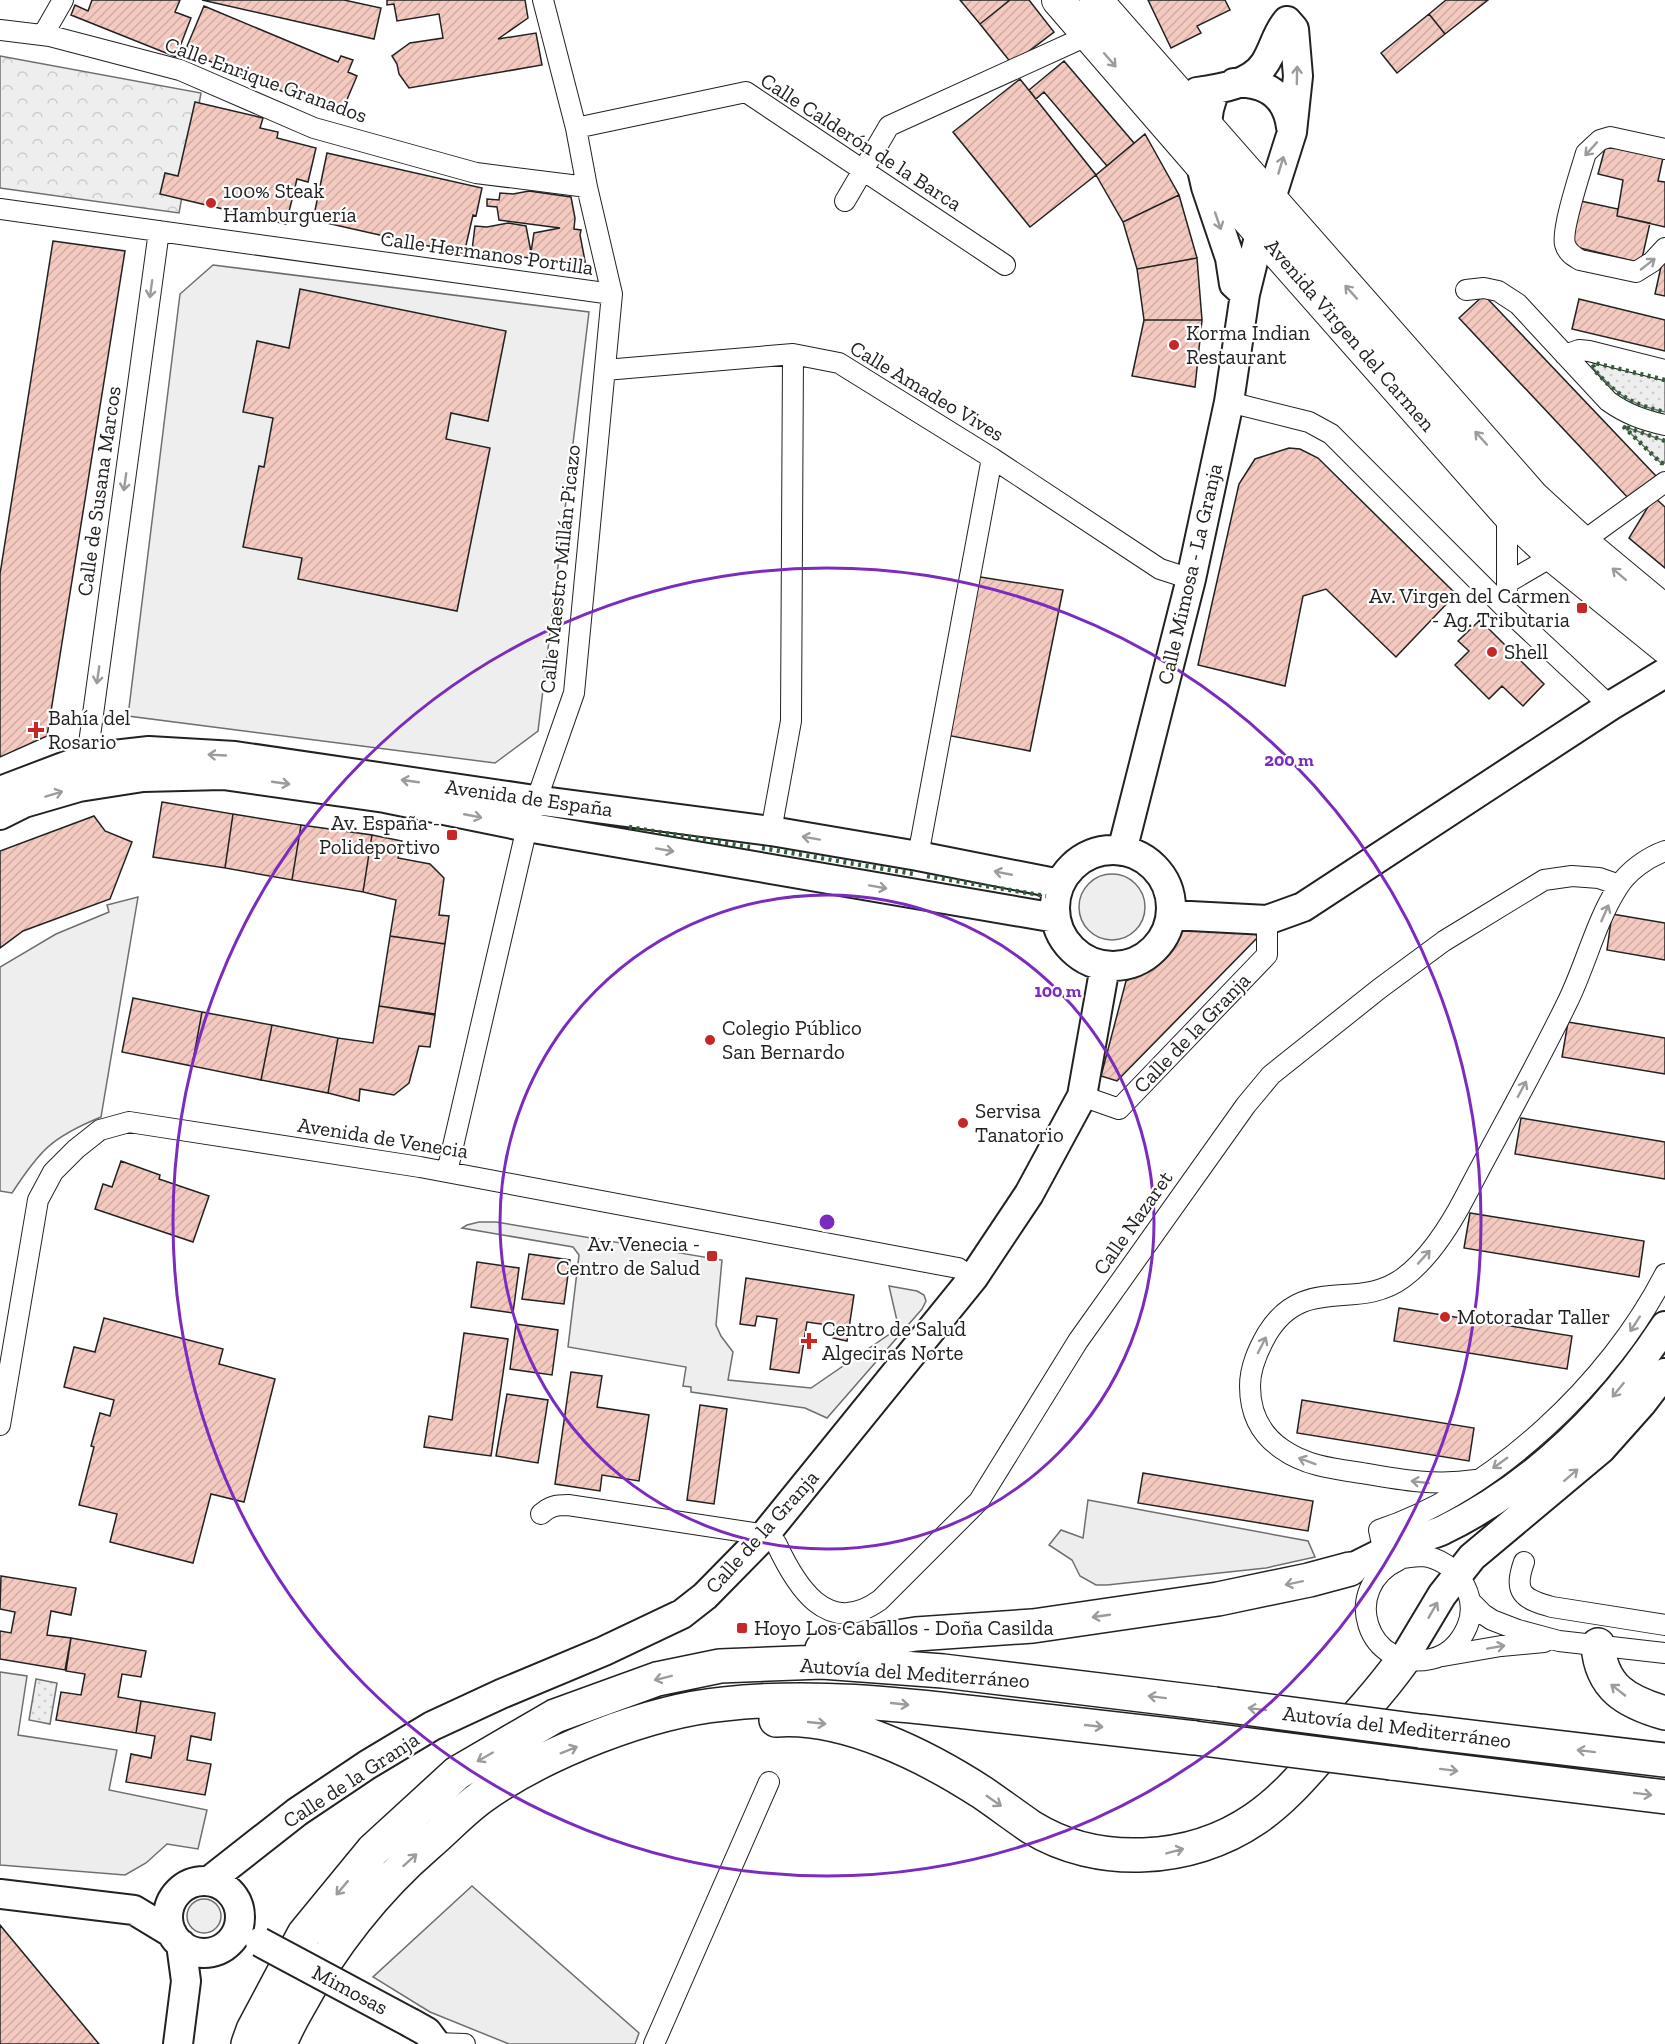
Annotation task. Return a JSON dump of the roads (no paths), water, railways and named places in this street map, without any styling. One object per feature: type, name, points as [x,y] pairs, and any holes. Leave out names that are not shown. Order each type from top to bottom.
[{"type":"highway","points":[[720,1666],[916,1634],[1033,1626],[1218,1599],[1350,1569]]},
{"type":"highway","points":[[1598,1645],[1600,1665],[1610,1684],[1640,1704],[1665,1713]]},
{"type":"highway","points":[[655,1718],[709,1724],[782,1719],[835,1725],[884,1741],[935,1765],[1058,1841],[1078,1848],[1121,1856],[1158,1855],[1225,1835],[1254,1820],[1282,1799],[1377,1694],[1403,1660]]},
{"type":"highway","name":"Autovía del Mediterráneo","points":[[248,2044],[253,2030],[304,1934],[373,1850],[457,1773],[555,1716],[657,1679],[720,1666],[822,1662],[943,1671],[1665,1760]]},
{"type":"highway","name":"Autovía del Mediterráneo","points":[[280,2044],[310,1985],[352,1925],[404,1865],[483,1796],[546,1759],[612,1732],[655,1718],[723,1704],[844,1700],[898,1704],[1195,1738],[1665,1797]]},
{"type":"main road","name":"Avenida Virgen del Carmen","points":[[1058,0],[1507,513],[1553,556],[1665,647]]},
{"type":"main road","name":"Avenida Virgen del Carmen","points":[[1096,0],[1533,497],[1582,542],[1665,611]]},
{"type":"main road","points":[[1285,10],[1265,63],[1252,76],[1225,86],[1211,98],[1201,165],[1230,258],[1234,284],[1245,294],[1257,286],[1264,272],[1271,266],[1287,264]]},
{"type":"main road","name":"Calle Mimosa - La Granja","points":[[1122,851],[1191,579],[1229,402],[1245,294],[1260,233],[1292,132],[1298,76],[1294,29],[1285,10]]},
{"type":"main road","points":[[1173,89],[1192,93],[1248,82],[1262,86],[1275,93],[1284,104],[1290,118],[1292,132]]},
{"type":"main road","points":[[1171,915],[1267,920],[1303,907],[1610,706],[1665,673]]},
{"type":"main road","name":"Avenida de España","points":[[0,791],[90,771],[149,751],[235,756],[1056,918]]},
{"type":"main road","name":"Avenida de España","points":[[0,815],[24,803],[79,787],[90,771]]},
{"type":"main road","name":"Avenida de España","points":[[531,813],[771,831],[918,856],[1060,884]]},
{"type":"main road","points":[[1103,851],[1122,851],[1139,856],[1154,867],[1171,897],[1171,915],[1166,933],[1156,948],[1141,960],[1124,966],[1105,966],[1088,961],[1073,950],[1062,935],[1056,918],[1056,901],[1060,884],[1070,870],[1086,857],[1103,851]]},
{"type":"main road","name":"Calle de la Granja","points":[[220,1887],[245,1854],[297,1812],[367,1765],[432,1726],[604,1651],[682,1614],[705,1596],[763,1537],[973,1278],[1029,1194],[1082,1096],[1105,966]]},
{"type":"main road","points":[[1350,1569],[1396,1548],[1440,1532],[1476,1512],[1565,1447],[1605,1406],[1645,1357],[1665,1326]]},
{"type":"main road","points":[[1403,1660],[1442,1595],[1472,1557],[1601,1449],[1665,1373]]},
{"type":"main road","points":[[134,1910],[175,1894],[192,1882],[220,1887],[239,1909],[227,1937],[196,1965],[186,1981]]},
{"type":"main road","points":[[0,1894],[134,1910],[193,1951],[227,1937]]},
{"type":"main road","points":[[175,1894],[168,1914],[186,1981],[178,2044]]},
{"type":"main road","name":"Mimosas","points":[[227,1937],[260,1942],[427,2032],[436,2044]]},
{"type":"street","points":[[43,35],[63,0]]},
{"type":"street","name":"Calle Maestro Millán Picazo","points":[[447,1172],[531,813],[574,693],[612,294],[576,128],[543,0]]},
{"type":"street","name":"Calle Enrique Granados","points":[[0,30],[43,35],[180,70],[326,131],[476,173],[587,187]]},
{"type":"street","points":[[845,201],[889,126],[1089,35]]},
{"type":"street","name":"Calle Calderón de la Barca","points":[[576,128],[746,92],[1005,265]]},
{"type":"street","points":[[1665,149],[1610,137],[1592,146],[1586,153],[1563,236],[1568,251],[1580,260],[1636,272],[1652,262],[1665,248]]},
{"type":"street","name":"Calle Hermanos Portilla","points":[[0,209],[612,294]]},
{"type":"street","name":"Calle de Susana Marcos","points":[[90,771],[159,231]]},
{"type":"street","points":[[1466,290],[1484,288],[1498,291],[1509,298],[1527,312],[1565,355],[1621,411],[1636,418],[1665,425]]},
{"type":"street","points":[[1565,355],[1579,350],[1589,351],[1665,370]]},
{"type":"street","points":[[771,831],[791,721],[793,354]]},
{"type":"street","name":"Calle Amadeo Vives","points":[[605,370],[793,354],[838,363],[992,458],[1160,569],[1191,579]]},
{"type":"street","points":[[1229,402],[1309,422],[1331,434],[1506,609],[1610,706]]},
{"type":"street","points":[[918,856],[992,458]]},
{"type":"street","points":[[1507,583],[1582,542],[1664,484]]},
{"type":"street","points":[[1506,609],[1507,513]]},
{"type":"street","points":[[1476,1480],[1419,1483],[1325,1467],[1308,1463],[1288,1453],[1269,1440],[1253,1413],[1250,1392],[1253,1363],[1276,1320],[1291,1307],[1310,1298],[1374,1292],[1402,1278],[1425,1257],[1464,1199],[1564,1009],[1619,885],[1636,868],[1656,854],[1665,851]]},
{"type":"street","name":"Calle Nazaret","points":[[763,1537],[776,1543],[787,1566],[805,1592],[824,1609],[837,1613],[855,1613],[868,1609],[880,1600],[979,1501],[1078,1341],[1246,1105],[1271,1075],[1378,989],[1444,941],[1544,880],[1572,876],[1599,878],[1619,885]]},
{"type":"street","name":"Calle de la Granja","points":[[1082,1096],[1119,1109],[1267,955],[1267,920]]},
{"type":"street","name":"Avenida de Venecia","points":[[0,1425],[38,1200],[53,1172],[76,1149],[100,1130],[129,1122],[447,1172],[957,1268],[973,1278]]},
{"type":"street","points":[[1559,1641],[1501,1646],[1422,1661],[1403,1660],[1389,1653],[1368,1627],[1365,1610],[1367,1593],[1396,1548],[1444,1501],[1526,1444],[1603,1369],[1632,1329],[1665,1274]]},
{"type":"street","points":[[1444,1501],[1506,1492]]},
{"type":"street","points":[[542,1514],[548,1507],[556,1504],[568,1505],[753,1533],[763,1537]]},
{"type":"street","points":[[1396,1548],[1432,1559],[1457,1574],[1464,1583],[1470,1601],[1468,1623],[1462,1637],[1452,1649],[1438,1657]]},
{"type":"street","points":[[1524,1562],[1520,1589],[1524,1596],[1534,1602],[1552,1607],[1665,1625]]},
{"type":"street","points":[[1470,1601],[1492,1620],[1559,1641],[1665,1653]]},
{"type":"street","points":[[654,2044],[769,1782]]},
{"type":"street","points":[[436,2044],[465,2044]]},
{"type":"place","name":"100% Steak Hamburguería","points":[[211,203]]},
{"type":"place","name":"Korma Indian Restaurant","points":[[1174,345]]},
{"type":"place","name":"Av. Virgen del Carmen - Ag. Tributaria","points":[[1582,608]]},
{"type":"place","name":"Shell","points":[[1492,652]]},
{"type":"place","name":"Bahía del Rosario","points":[[36,730]]},
{"type":"place","name":"Av. España - Polideportivo","points":[[452,835]]},
{"type":"place","name":"Colegio Público San Bernardo","points":[[710,1040]]},
{"type":"place","name":"Servisa Tanatorio","points":[[963,1123]]},
{"type":"place","name":"Av. Venecia - Centro de Salud","points":[[712,1256]]},
{"type":"place","name":"Motoradar Taller","points":[[1445,1317]]},
{"type":"place","name":"Centro de Salud Algeciras Norte","points":[[809,1341]]},
{"type":"place","name":"Hoyo Los Caballos - Doña Casilda","points":[[742,1628]]}]
